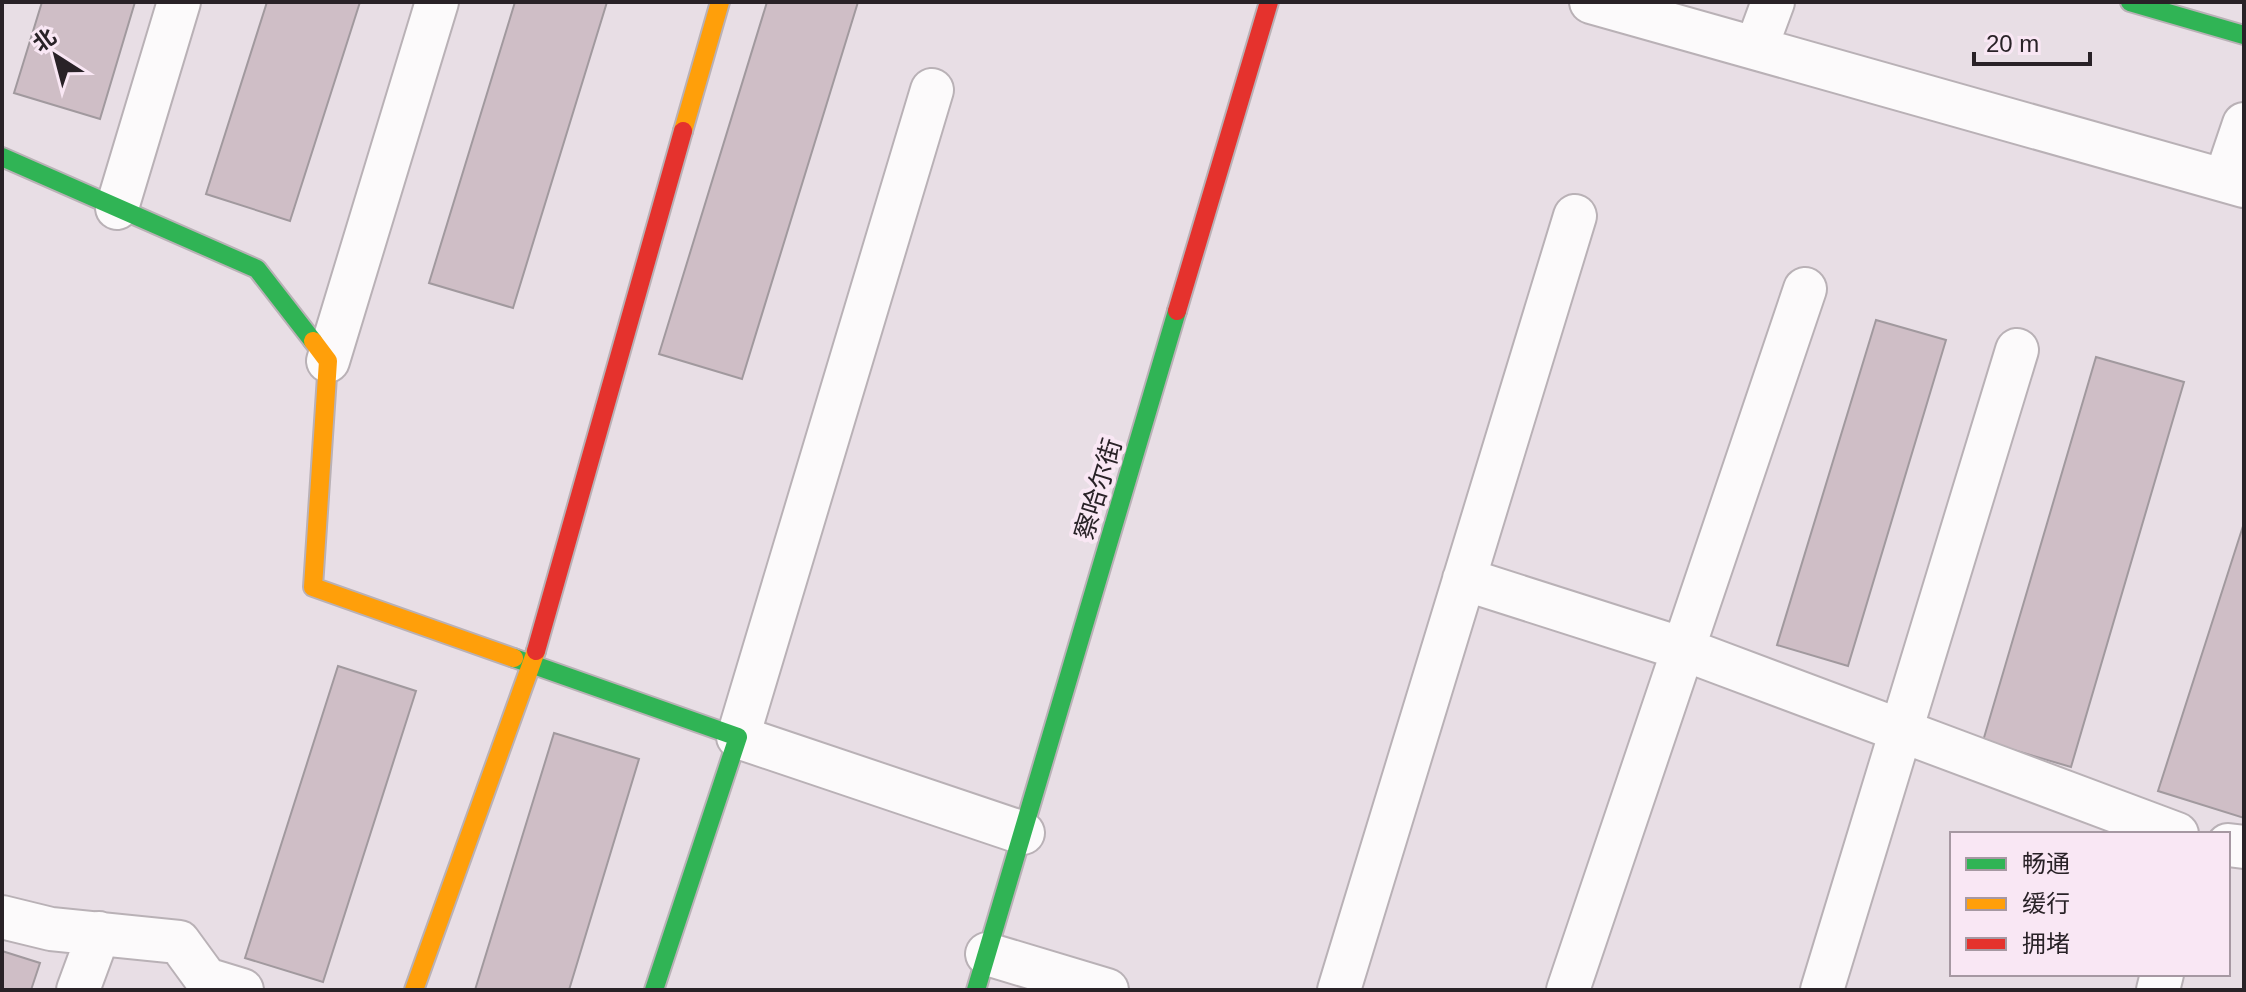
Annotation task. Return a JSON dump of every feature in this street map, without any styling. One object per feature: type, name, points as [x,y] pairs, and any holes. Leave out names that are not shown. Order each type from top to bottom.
[{"type":"street","points":[[117,208],[179,2]]},
{"type":"street","points":[[437,2],[328,361],[313,587],[738,737],[1023,833]]},
{"type":"street","points":[[414,990],[532,664],[720,2]]},
{"type":"street","name":"察哈尔街","points":[[982,972],[1269,2]]},
{"type":"street","points":[[1591,2],[2234,183],[2244,124]]},
{"type":"street","points":[[1756,48],[1773,2]]},
{"type":"street","points":[[2130,2],[2244,35]]},
{"type":"street","points":[[654,990],[738,737],[932,90]]},
{"type":"street","points":[[2,157],[257,269],[328,361]]},
{"type":"street","points":[[1339,990],[1575,216]]},
{"type":"street","points":[[1568,990],[1805,289]]},
{"type":"street","points":[[1822,990],[2017,350]]},
{"type":"street","points":[[1464,579],[1683,649],[2172,832]]},
{"type":"street","points":[[2,917],[51,929],[179,942],[206,979],[242,990]]},
{"type":"street","points":[[78,990],[99,933]]},
{"type":"street","points":[[982,972],[1107,990]]},
{"type":"building","points":[[42,2],[135,2],[100,119],[14,93]]},
{"type":"building","points":[[267,2],[360,2],[290,221],[206,194]]},
{"type":"building","points":[[515,2],[607,2],[513,308],[429,283]]},
{"type":"building","points":[[767,2],[858,2],[742,379],[659,354]]},
{"type":"building","points":[[1876,320],[1946,340],[1848,666],[1777,645]]},
{"type":"building","points":[[2096,357],[2184,382],[2071,767],[1983,741]]},
{"type":"building","points":[[2244,523],[2244,818],[2158,791]]},
{"type":"building","points":[[338,666],[416,691],[323,982],[245,958]]},
{"type":"building","points":[[554,733],[639,759],[569,990],[475,990]]},
{"type":"building","points":[[2,951],[40,963],[31,990],[2,990]]},
{"type":"traffic: fast","points":[[2130,2],[2244,35]]},
{"type":"traffic: fast","points":[[2,157],[257,269],[313,341]]},
{"type":"traffic: fast","points":[[976,990],[1177,311]]},
{"type":"traffic: fast","points":[[514,658],[738,737],[654,990]]},
{"type":"traffic: slow","points":[[683,131],[720,2]]},
{"type":"traffic: slow","points":[[313,341],[328,361],[313,587],[514,658]]},
{"type":"traffic: slow","points":[[414,990],[536,651]]},
{"type":"traffic: jam","points":[[1177,311],[1269,2]]},
{"type":"traffic: jam","points":[[536,651],[683,131]]}]
